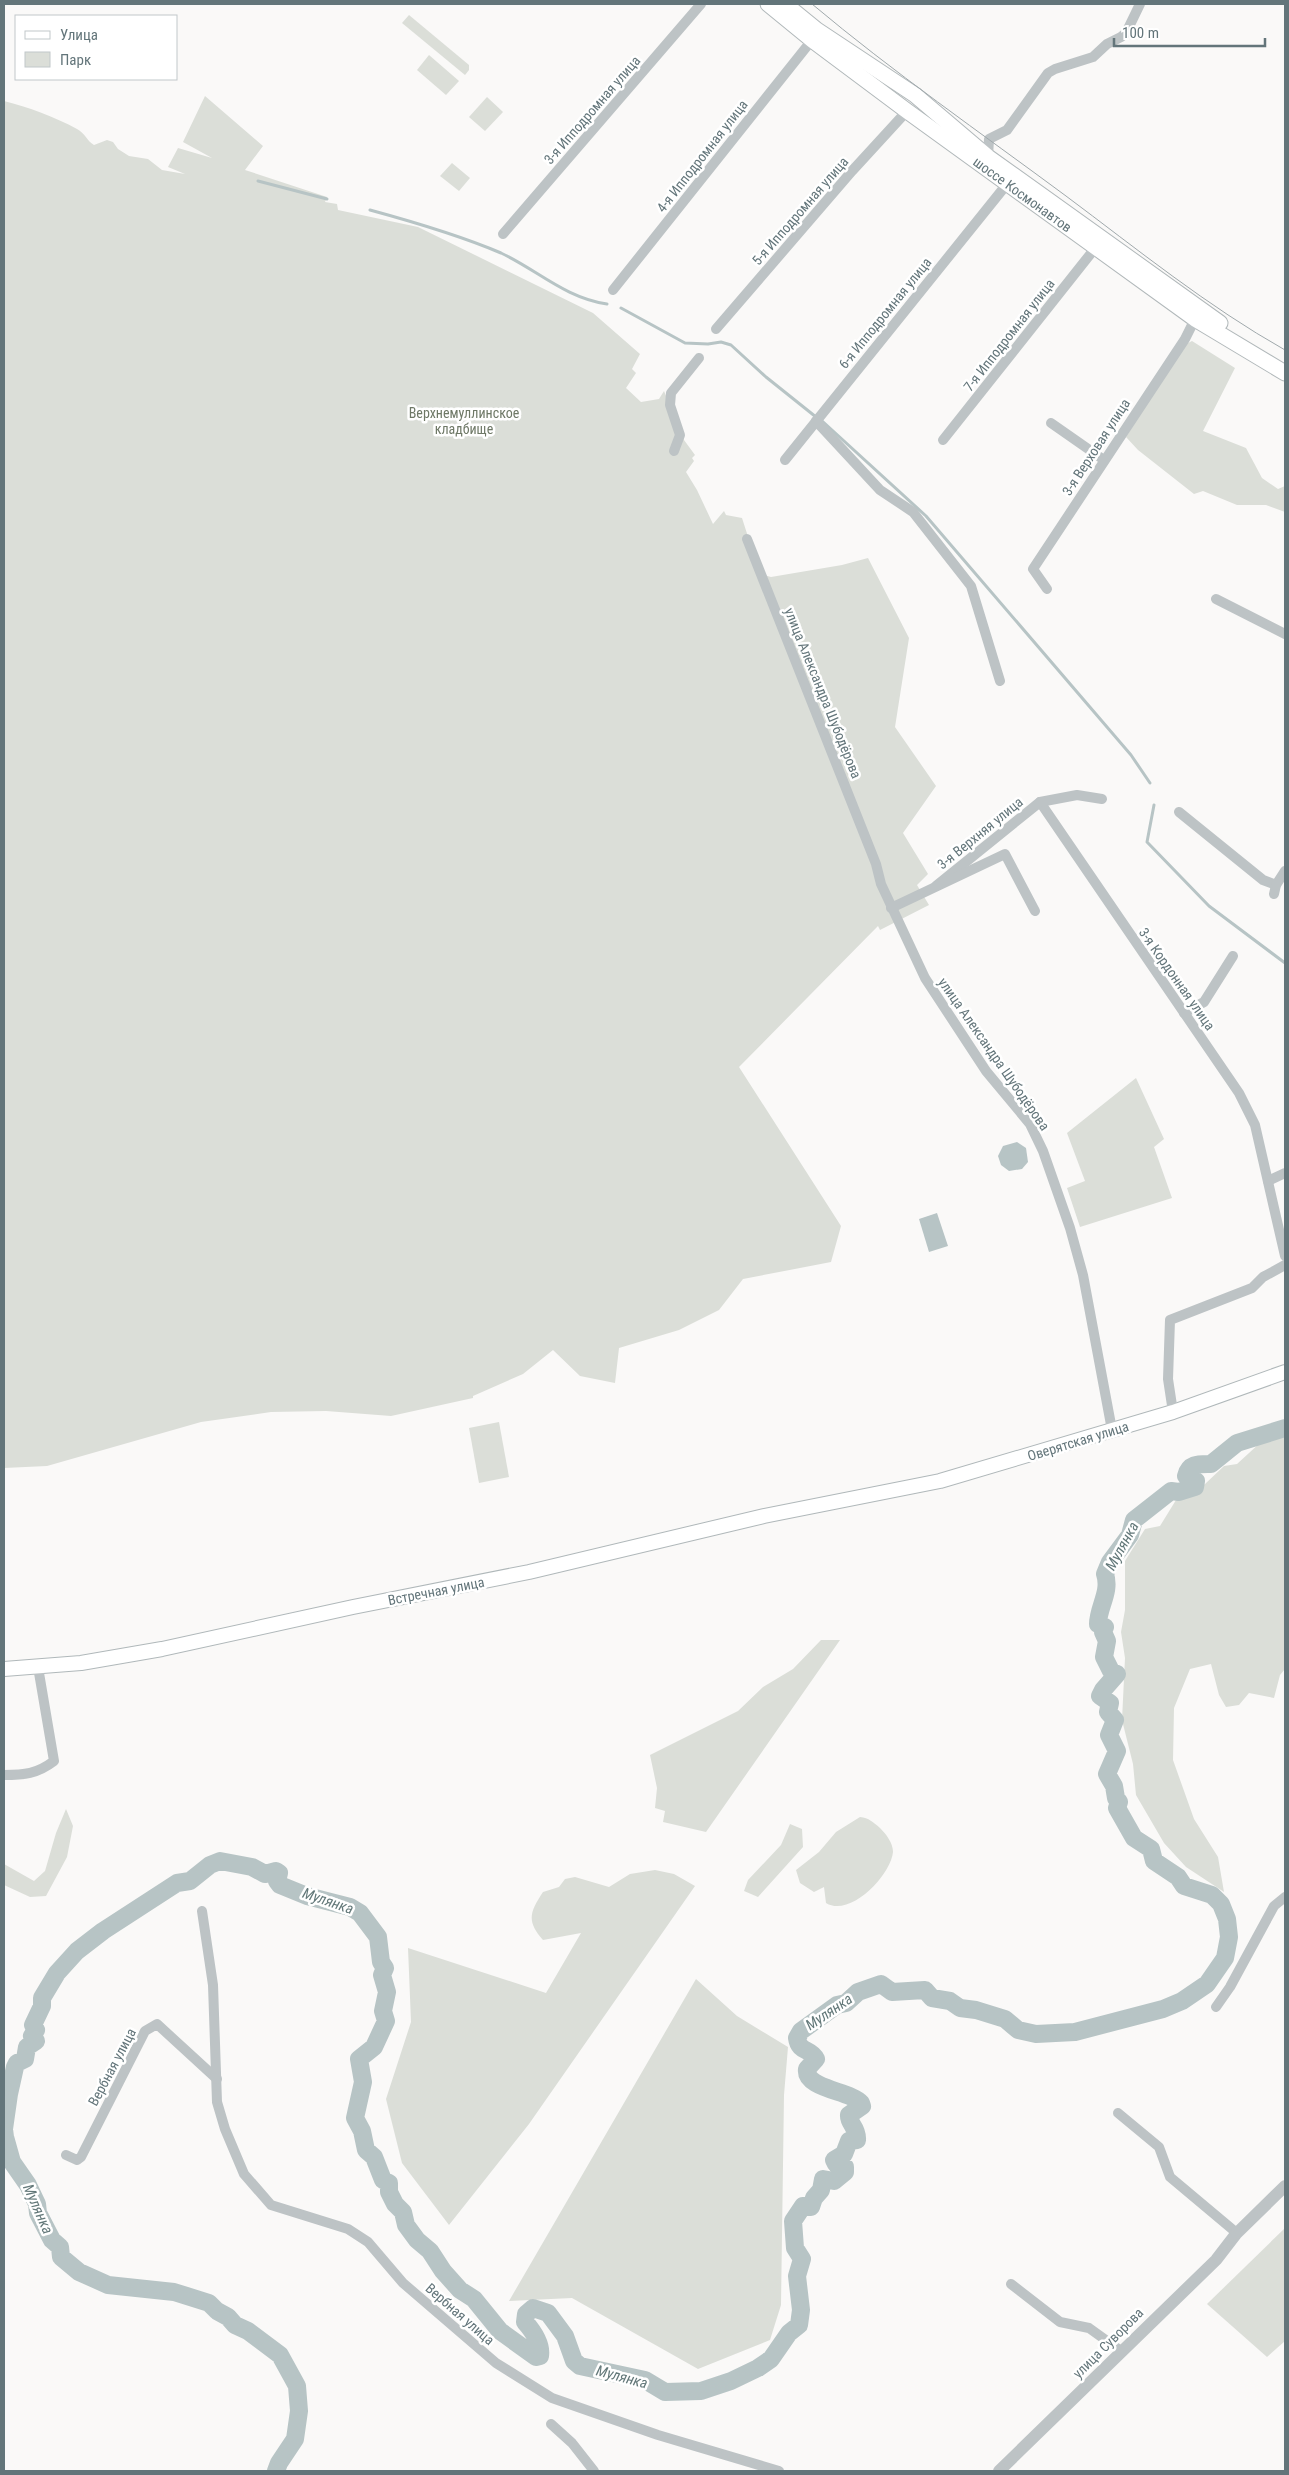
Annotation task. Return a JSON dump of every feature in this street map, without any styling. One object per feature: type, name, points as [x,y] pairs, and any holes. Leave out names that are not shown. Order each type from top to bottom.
[{"type":"main road","name":"шоссе Космонавтов","points":[[768,4],[812,40],[907,111],[1195,319],[1285,373]]},
{"type":"main road","name":"шоссе Космонавтов","points":[[785,4],[817,30],[915,95],[988,157],[1207,314],[1285,363]]},
{"type":"main road","name":"Оверятская улица","points":[[866,1496],[956,1476],[1173,1412],[1285,1372]]},
{"type":"main road","name":"Встречная улица","points":[[4,1669],[98,1661],[162,1649],[353,1607],[502,1578],[721,1525],[866,1496]]},
{"type":"street","name":"3-я Ипподромная улица","points":[[503,234],[701,4]]},
{"type":"street","points":[[988,157],[989,139],[1007,130],[1048,73],[1093,57],[1107,44],[1121,37],[1126,33],[1140,4]]},
{"type":"street","name":"4-я Ипподромная улица","points":[[613,290],[812,40]]},
{"type":"street","name":"5-я Ипподромная улица","points":[[716,329],[852,171],[907,111]]},
{"type":"street","name":"6-я Ипподромная улица","points":[[785,460],[1007,184]]},
{"type":"street","name":"7-я Ипподромная улица","points":[[943,440],[1096,247]]},
{"type":"street","name":"3-я Верховая улица","points":[[1047,589],[1033,569],[1185,339],[1195,319]]},
{"type":"street","points":[[674,451],[680,435],[670,405],[671,393],[699,358]]},
{"type":"street","points":[[816,421],[880,490],[913,512],[971,586],[1000,681]]},
{"type":"street","points":[[1051,423],[1104,460]]},
{"type":"street","name":"улица Александра Шубодёрова","points":[[747,539],[876,864],[880,884],[891,908],[925,978],[986,1071],[1030,1124],[1043,1152],[1080,1263],[1112,1430]]},
{"type":"street","points":[[1216,599],[1285,634]]},
{"type":"street","points":[[1040,802],[1077,795],[1102,799]]},
{"type":"street","name":"3-я Верхняя улица","points":[[936,886],[1040,802]]},
{"type":"street","name":"3-я Кордонная улица","points":[[1040,802],[1239,1093],[1255,1125],[1285,1256]]},
{"type":"street","points":[[1179,812],[1275,889],[1285,871]]},
{"type":"street","points":[[891,908],[1005,854],[1035,911]]},
{"type":"street","points":[[1184,1013],[1204,1002],[1233,956]]},
{"type":"street","points":[[1268,1181],[1285,1173]]},
{"type":"street","points":[[1173,1412],[1168,1379],[1170,1320],[1252,1288],[1263,1278],[1285,1265]]},
{"type":"street","points":[[4,1775],[35,1773],[54,1761],[38,1667]]},
{"type":"street","points":[[1216,2007],[1230,1987],[1274,1906],[1285,1897]]},
{"type":"street","name":"Вербная улица","points":[[202,1911],[213,1985],[217,2102],[225,2129],[244,2174],[271,2205],[348,2229],[368,2242],[403,2284],[496,2363],[552,2398],[658,2435],[779,2471]]},
{"type":"street","name":"Вербная улица","points":[[66,2155],[77,2160],[81,2157],[145,2031],[157,2024],[216,2079]]},
{"type":"street","points":[[1118,2113],[1159,2147],[1170,2177],[1232,2228],[1236,2234]]},
{"type":"street","name":"улица Суворова","points":[[999,2471],[1216,2260],[1236,2234],[1285,2186]]},
{"type":"street","points":[[1010,2284],[1060,2322],[1089,2328],[1121,2351]]},
{"type":"street","points":[[551,2424],[572,2443],[594,2471]]},
{"type":"green space","points":[[409,15],[469,65],[469,70],[465,75],[402,23]]},
{"type":"green space","points":[[429,55],[459,81],[446,95],[417,70]]},
{"type":"green space","name":"Верхнемуллинское кладбище","points":[[205,96],[263,146],[245,170],[327,197],[325,202],[337,204],[338,210],[418,227],[593,313],[640,354],[632,369],[636,373],[626,388],[641,402],[659,399],[664,391],[684,440],[695,455],[692,458],[694,461],[686,472],[713,524],[724,511],[726,515],[742,518],[760,574],[771,577],[842,565],[868,558],[909,638],[895,727],[936,786],[903,833],[928,874],[917,885],[929,905],[880,930],[878,926],[739,1067],[841,1226],[831,1262],[743,1279],[719,1310],[679,1330],[619,1348],[615,1383],[580,1376],[553,1350],[523,1374],[473,1396],[473,1398],[391,1416],[326,1411],[271,1412],[201,1422],[47,1466],[4,1468],[4,101],[41,113],[69,125],[80,131],[94,145],[107,140],[113,142],[118,149],[129,156],[148,159],[162,170],[185,174],[168,167],[178,148],[212,158],[183,142]]},
{"type":"green space","points":[[487,97],[503,112],[485,131],[469,117]]},
{"type":"green space","points":[[452,163],[470,178],[459,191],[440,176]]},
{"type":"green space","points":[[1192,341],[1235,368],[1203,431],[1246,448],[1262,478],[1278,489],[1285,486],[1285,512],[1266,505],[1237,505],[1203,491],[1194,494],[1138,450],[1126,437],[1182,346]]},
{"type":"green space","points":[[1136,1078],[1164,1139],[1154,1147],[1172,1198],[1080,1227],[1067,1188],[1085,1181],[1067,1133]]},
{"type":"green space","points":[[499,1422],[509,1477],[479,1483],[469,1428]]},
{"type":"green space","points":[[1285,1436],[1285,1669],[1280,1675],[1274,1698],[1249,1693],[1239,1705],[1226,1707],[1219,1695],[1211,1664],[1190,1669],[1174,1708],[1173,1760],[1194,1819],[1218,1857],[1224,1892],[1186,1867],[1164,1843],[1136,1795],[1133,1764],[1122,1720],[1125,1658],[1121,1632],[1125,1610],[1125,1561],[1145,1529],[1160,1526],[1176,1500],[1185,1498],[1205,1484],[1224,1466],[1237,1464],[1261,1442]]},
{"type":"green space","points":[[821,1640],[840,1640],[706,1832],[663,1822],[665,1811],[655,1808],[657,1788],[650,1755],[738,1711],[763,1687],[793,1669]]},
{"type":"green space","points":[[66,1809],[73,1826],[67,1857],[46,1896],[30,1897],[4,1885],[4,1864],[34,1881],[45,1871],[56,1833]]},
{"type":"green space","points":[[860,1817],[873,1822],[887,1836],[893,1849],[891,1861],[877,1882],[857,1900],[846,1905],[836,1906],[826,1903],[824,1887],[814,1892],[800,1883],[796,1870],[819,1852],[836,1832]]},
{"type":"green space","points":[[790,1824],[802,1829],[803,1847],[758,1897],[744,1891],[748,1880],[781,1845]]},
{"type":"green space","points":[[655,1870],[674,1874],[695,1886],[529,2124],[449,2225],[402,2163],[386,2099],[411,2022],[408,1948],[546,1993],[581,1933],[543,1940],[534,1927],[532,1916],[535,1905],[543,1892],[559,1887],[565,1879],[575,1877],[609,1887],[630,1874]]},
{"type":"green space","points":[[696,1979],[737,2016],[788,2047],[784,2095],[781,2305],[770,2340],[698,2369],[572,2298],[509,2301]]},
{"type":"green space","points":[[1285,2228],[1285,2341],[1267,2357],[1207,2304]]},
{"type":"shaded area","points":[[1017,1142],[1026,1148],[1028,1162],[1022,1169],[1009,1171],[1001,1165],[998,1156],[1003,1146]]},
{"type":"shaded area","points":[[937,1213],[948,1246],[929,1252],[919,1219]]},
{"type":"waterway","points":[[258,181],[327,199]]},
{"type":"waterway","points":[[370,210],[436,229],[485,246],[578,296],[607,304]]},
{"type":"waterway","points":[[621,308],[685,343],[708,344],[721,342],[731,345],[766,377],[816,417]]},
{"type":"waterway","points":[[821,420],[926,516],[1131,755],[1150,783]]},
{"type":"waterway","points":[[1154,805],[1147,842],[1209,906],[1285,963]]},
{"type":"waterway","name":"Мулянка","points":[[276,2471],[279,2463],[295,2439],[299,2411],[297,2386],[280,2355],[248,2331],[235,2325],[228,2317],[217,2311],[209,2303],[174,2292],[108,2285],[79,2272],[61,2257],[60,2247],[52,2240],[38,2213],[37,2204],[28,2185],[12,2162],[4,2129],[15,2067],[17,2063],[25,2059],[27,2047],[36,2041],[32,2036],[36,2030],[33,2025],[42,2006],[42,1998],[57,1973],[77,1951],[103,1931],[177,1883],[190,1881],[210,1865],[220,1861],[252,1867],[265,1874],[276,1871],[279,1873],[277,1881],[280,1885],[307,1896],[350,1907],[360,1913],[378,1937],[381,1962],[385,1968],[382,1975],[387,1992],[383,2011],[386,2021],[374,2047],[359,2059],[363,2082],[355,2118],[362,2131],[366,2150],[374,2157],[383,2180],[389,2183],[389,2192],[395,2204],[403,2212],[406,2225],[417,2240],[430,2251],[443,2271],[460,2290],[474,2299],[500,2331],[536,2357],[540,2356],[538,2342],[525,2322],[526,2314],[533,2308],[548,2313],[565,2336],[574,2361],[580,2366],[645,2380],[665,2392],[701,2391],[731,2381],[758,2368],[771,2359],[789,2333],[799,2325],[801,2310],[797,2276],[802,2259],[795,2248],[793,2221],[803,2206],[811,2207],[814,2198],[821,2190],[823,2179],[834,2181],[845,2172],[845,2167],[836,2164],[834,2160],[844,2154],[849,2141],[857,2140],[849,2115],[862,2106],[861,2103],[848,2095],[820,2085],[808,2076],[807,2069],[816,2059],[798,2043],[797,2038],[801,2031],[837,2005],[846,2003],[858,1992],[881,1984],[892,1992],[925,1990],[932,1998],[950,2001],[960,2008],[976,2010],[1005,2019],[1018,2030],[1036,2034],[1075,2032],[1163,2009],[1182,2001],[1207,1984],[1225,1958],[1229,1937],[1227,1919],[1221,1904],[1212,1895],[1184,1886],[1178,1877],[1154,1861],[1151,1849],[1134,1838],[1117,1808],[1119,1802],[1116,1798],[1114,1786],[1107,1774],[1117,1751],[1109,1735],[1115,1720],[1108,1712],[1110,1703],[1100,1696],[1117,1674],[1111,1671],[1104,1657],[1107,1641],[1103,1632],[1105,1627],[1098,1624],[1106,1587],[1105,1574],[1110,1562],[1130,1535],[1134,1520],[1171,1491],[1179,1492],[1195,1487],[1196,1481],[1186,1476],[1192,1466],[1211,1464],[1237,1443],[1285,1428]]},
{"type":"tram line","points":[[812,4],[906,78],[1200,296],[1285,350]]}]
